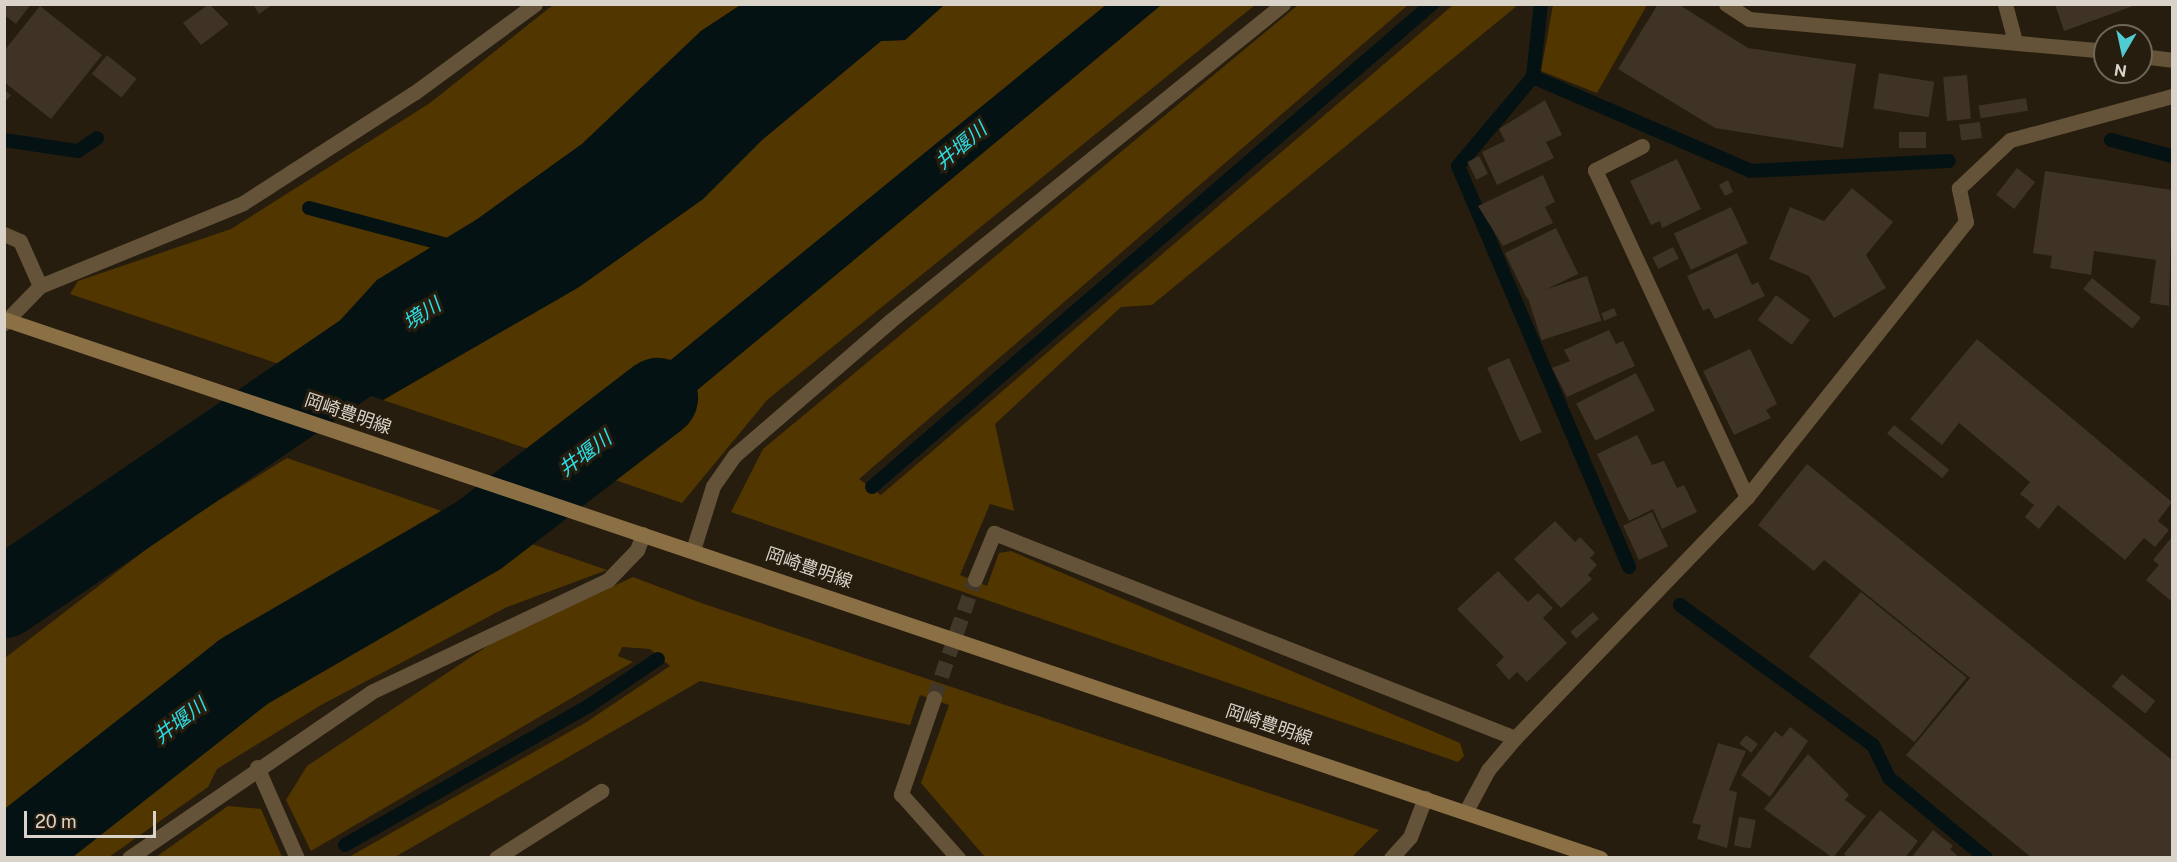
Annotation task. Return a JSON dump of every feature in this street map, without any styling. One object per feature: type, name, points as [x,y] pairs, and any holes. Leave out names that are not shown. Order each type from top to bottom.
[{"type":"main road","name":"岡崎豊明線","points":[[6,320],[1600,858]]},
{"type":"street","points":[[6,320],[40,286],[243,203],[414,93],[535,4]]},
{"type":"street","points":[[693,550],[713,486],[735,455],[890,321],[1283,4]]},
{"type":"street","points":[[1726,4],[1749,19],[2093,50]]},
{"type":"street","points":[[2005,4],[2015,41]]},
{"type":"street","points":[[2153,58],[2172,60]]},
{"type":"street","points":[[1466,811],[1488,770],[1515,738],[1746,497],[1966,222],[1959,188],[2010,140],[2172,96]]},
{"type":"street","points":[[1642,146],[1595,170],[1746,497]]},
{"type":"street","points":[[4,234],[20,241],[40,286]]},
{"type":"street","points":[[129,858],[257,767],[370,692],[608,580],[637,550],[639,533]]},
{"type":"street","points":[[975,579],[994,533],[1515,738]]},
{"type":"street","points":[[934,698],[901,794],[958,858]]},
{"type":"street","points":[[257,767],[297,858]]},
{"type":"street","points":[[496,858],[601,791]]},
{"type":"street","points":[[1391,858],[1410,837],[1425,798]]},
{"type":"shaded area","points":[[553,5],[751,5],[739,6],[701,31],[582,144],[476,220],[377,280],[326,336],[285,366],[70,294],[78,281],[231,229],[430,103]]},
{"type":"shaded area","points":[[944,5],[1107,5],[552,457],[383,400],[579,287],[703,199],[762,140],[881,41],[905,40]]},
{"type":"shaded area","points":[[1161,5],[1255,5],[767,400],[682,503],[589,471],[684,401]]},
{"type":"shaded area","points":[[1298,5],[1408,5],[859,479],[881,495],[1453,5],[1518,5],[1152,305],[1121,307],[995,424],[1014,511],[990,504],[960,575],[987,586],[999,553],[1011,551],[1460,743],[1464,756],[1458,762],[731,512],[763,449]]},
{"type":"shaded area","points":[[1553,5],[1647,5],[1597,93],[1541,71]]},
{"type":"shaded area","points":[[287,458],[468,520],[210,673],[5,832],[5,658],[174,528]]},
{"type":"shaded area","points":[[506,535],[607,570],[507,607],[321,705],[217,769],[208,787],[109,857],[22,858],[198,720],[447,579]]},
{"type":"shaded area","points":[[633,577],[704,604],[1379,830],[1352,857],[985,857],[921,783],[949,705],[920,695],[910,725],[700,681],[395,857],[349,857],[585,723],[670,666],[650,649],[622,647],[618,656],[633,662],[311,851],[286,800],[307,766],[495,641]]},
{"type":"shaded area","points":[[228,806],[261,809],[282,857],[156,857]]},
{"type":"water","points":[[1107,4],[1161,5],[684,401],[589,471],[552,457]]},
{"type":"water","points":[[944,5],[905,40],[881,41],[762,140],[703,199],[579,287],[383,400],[285,366],[326,336],[377,280],[476,220],[582,144],[701,31],[739,6]]},
{"type":"building","points":[[4,4],[31,4],[16,24],[4,15]]},
{"type":"building","points":[[209,4],[229,24],[201,45],[183,23]]},
{"type":"building","points":[[253,4],[273,4],[259,14]]},
{"type":"building","points":[[1658,4],[1678,4],[1748,48],[1856,64],[1843,148],[1715,128],[1618,69]]},
{"type":"building","points":[[2055,4],[2136,4],[2136,5],[2064,31]]},
{"type":"building","points":[[40,6],[102,55],[51,119],[4,82],[4,51]]},
{"type":"building","points":[[107,55],[137,79],[121,98],[92,74]]},
{"type":"building","points":[[1879,73],[1934,82],[1929,117],[1873,109]]},
{"type":"building","points":[[1967,75],[1971,119],[1947,121],[1943,77]]},
{"type":"building","points":[[4,90],[11,95],[4,103]]},
{"type":"building","points":[[2026,98],[2028,111],[1981,118],[1979,106]]},
{"type":"building","points":[[1545,100],[1562,135],[1546,142],[1554,158],[1497,185],[1482,152],[1505,141],[1499,129]]},
{"type":"building","points":[[1980,122],[1982,138],[1961,140],[1959,125]]},
{"type":"building","points":[[1899,132],[1926,132],[1926,148],[1899,148]]},
{"type":"building","points":[[1479,156],[1488,174],[1476,180],[1467,162]]},
{"type":"building","points":[[1677,159],[1701,209],[1662,228],[1660,221],[1651,225],[1630,181]]},
{"type":"building","points":[[2017,168],[2035,182],[2014,209],[1996,195]]},
{"type":"building","points":[[2045,171],[2172,190],[2169,306],[2150,303],[2156,260],[2094,251],[2091,275],[2050,268],[2052,256],[2033,253]]},
{"type":"building","points":[[1543,175],[1555,202],[1545,207],[1553,223],[1503,246],[1478,206]]},
{"type":"building","points":[[1728,180],[1733,192],[1725,196],[1719,185]]},
{"type":"building","points":[[1852,188],[1893,222],[1866,255],[1886,288],[1834,318],[1809,276],[1769,259],[1790,207],[1824,221]]},
{"type":"building","points":[[1731,207],[1748,243],[1691,270],[1674,234]]},
{"type":"building","points":[[1556,228],[1578,274],[1527,299],[1505,253]]},
{"type":"building","points":[[1673,247],[1679,259],[1658,269],[1653,257]]},
{"type":"building","points":[[1737,253],[1752,285],[1758,282],[1765,296],[1715,319],[1709,308],[1703,311],[1687,276]]},
{"type":"building","points":[[1587,276],[1602,321],[1542,340],[1527,295]]},
{"type":"building","points":[[2092,278],[2141,318],[2132,329],[2083,289]]},
{"type":"building","points":[[1776,295],[1810,320],[1792,345],[1758,320]]},
{"type":"building","points":[[1614,308],[1617,315],[1604,321],[1601,313]]},
{"type":"building","points":[[1609,330],[1616,344],[1623,341],[1635,366],[1567,397],[1552,368],[1570,361],[1564,350]]},
{"type":"building","points":[[1977,339],[2172,502],[2158,521],[2169,530],[2155,547],[2144,538],[2125,560],[2058,505],[2039,529],[2025,517],[2034,505],[2020,494],[2030,482],[1959,423],[1942,445],[1910,419]]},
{"type":"building","points":[[1750,349],[1777,404],[1766,410],[1771,418],[1734,435],[1703,371]]},
{"type":"building","points":[[1509,358],[1542,432],[1520,442],[1487,368]]},
{"type":"building","points":[[1636,373],[1655,410],[1595,441],[1576,403]]},
{"type":"building","points":[[1894,425],[1949,470],[1942,478],[1887,434]]},
{"type":"building","points":[[1637,435],[1652,465],[1664,461],[1677,488],[1684,485],[1697,512],[1662,529],[1653,509],[1629,521],[1597,454]]},
{"type":"building","points":[[1807,464],[2172,760],[2172,858],[2032,858],[1906,755],[1970,678],[1824,560],[1814,571],[1758,525]]},
{"type":"building","points":[[1652,512],[1668,546],[1639,560],[1623,526]]},
{"type":"building","points":[[1555,521],[1575,542],[1580,537],[1595,553],[1590,558],[1597,565],[1588,575],[1592,579],[1561,608],[1514,559]]},
{"type":"building","points":[[2172,537],[2171,601],[2146,580],[2159,565],[2153,560]]},
{"type":"building","points":[[1498,571],[1528,602],[1538,593],[1553,608],[1543,618],[1567,643],[1527,682],[1517,672],[1509,680],[1496,665],[1504,657],[1457,609]]},
{"type":"building","points":[[1861,592],[1967,678],[1914,742],[1809,657]]},
{"type":"building","points":[[1593,612],[1599,619],[1576,638],[1570,632]]},
{"type":"building","points":[[2122,674],[2155,701],[2145,713],[2112,686]]},
{"type":"building","points":[[1790,727],[1808,741],[1770,797],[1741,775],[1775,731],[1782,737]]},
{"type":"building","points":[[1746,735],[1758,744],[1751,753],[1739,744]]},
{"type":"building","points":[[1718,743],[1746,751],[1729,790],[1737,792],[1727,848],[1697,839],[1701,825],[1692,823]]},
{"type":"building","points":[[1808,754],[1849,795],[1845,800],[1866,816],[1833,858],[1764,809]]},
{"type":"building","points":[[1880,810],[1918,841],[1905,858],[1848,858],[1844,854]]},
{"type":"building","points":[[1739,817],[1756,820],[1751,849],[1734,846]]},
{"type":"building","points":[[1933,830],[1953,846],[1950,849],[1960,858],[1911,858]]},
{"type":"waterway","points":[[872,487],[1432,4]]},
{"type":"waterway","points":[[1541,4],[1533,77],[1751,171],[1949,161]]},
{"type":"waterway","points":[[1533,77],[1458,166],[1629,567]]},
{"type":"waterway","points":[[4,140],[78,151],[97,138]]},
{"type":"waterway","points":[[2111,140],[2172,156]]},
{"type":"waterway","points":[[309,208],[455,247]]},
{"type":"waterway","name":"境川","points":[[4,598],[416,317]]},
{"type":"waterway","name":"井堰川","points":[[7,858],[243,672],[478,536],[658,398]]},
{"type":"waterway","points":[[1680,605],[1873,745],[1889,778],[1986,858]]},
{"type":"waterway","points":[[345,845],[590,705],[658,659]]},
{"type":"tunnel","points":[[934,698],[975,579]]}]
